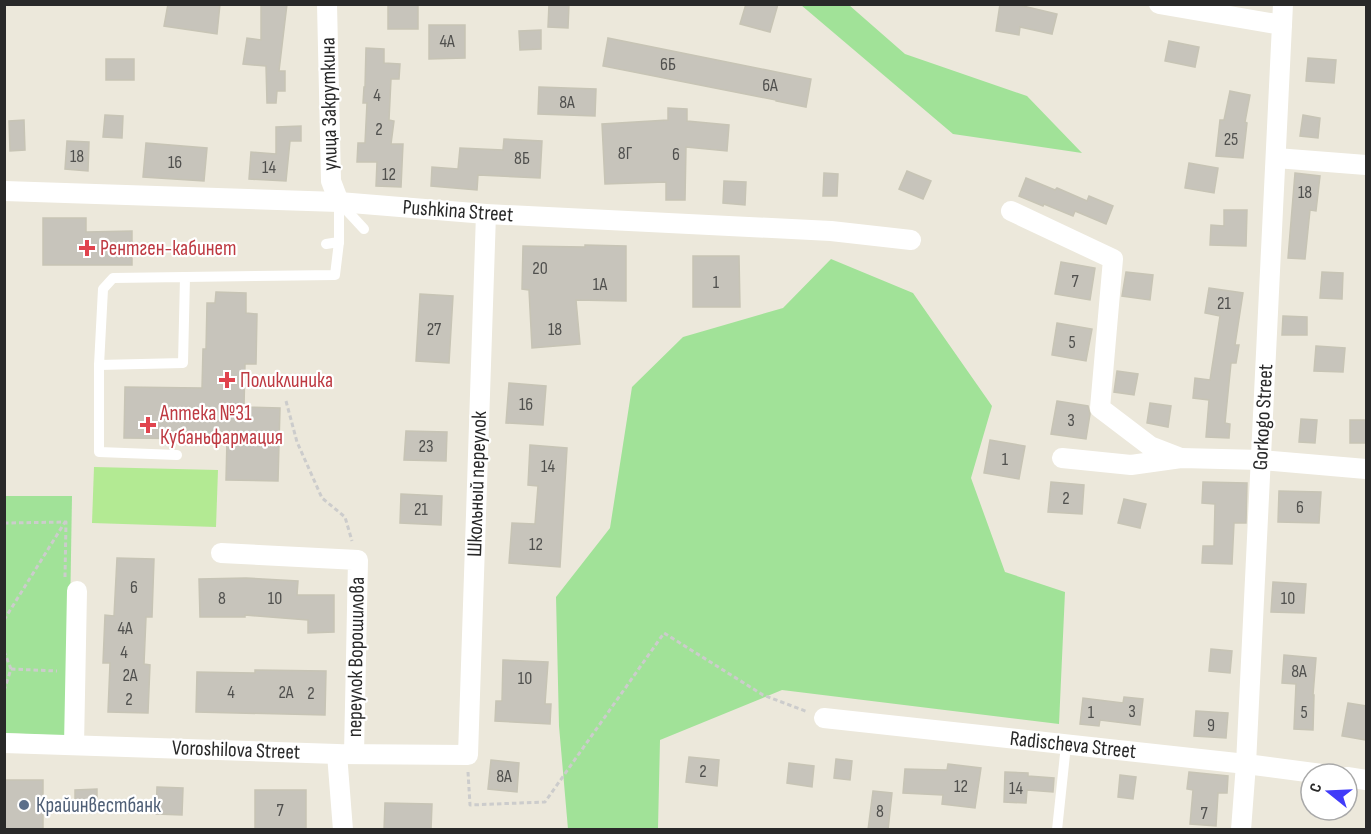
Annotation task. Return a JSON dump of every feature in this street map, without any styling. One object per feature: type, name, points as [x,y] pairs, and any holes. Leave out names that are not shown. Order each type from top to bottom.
[{"type":"street","name":"улица Закруткина","points":[[327,4],[331,181],[339,202]]},
{"type":"street","points":[[1159,4],[1282,25]]},
{"type":"street","name":"Gorkogo Street","points":[[1241,830],[1262,459],[1283,4]]},
{"type":"street","points":[[1276,158],[1366,165]]},
{"type":"street","name":"Pushkina Street","points":[[4,191],[339,202],[486,214],[831,231],[911,240]]},
{"type":"street","points":[[1011,211],[1113,259],[1100,408],[1150,446],[1181,458]]},
{"type":"street","name":"Школьный переулок","points":[[468,755],[486,214]]},
{"type":"street","points":[[1062,458],[1131,465],[1181,458],[1262,459],[1366,469]]},
{"type":"street","points":[[220,553],[358,560]]},
{"type":"street","name":"переулок Ворошилова","points":[[345,754],[358,560]]},
{"type":"street","points":[[71,585],[74,746]]},
{"type":"street","name":"Radischeva Street","points":[[824,717],[1299,771]]},
{"type":"street","name":"Voroshilova Street","points":[[4,743],[345,754],[468,755]]},
{"type":"street","points":[[344,830],[345,754]]},
{"type":"lane","points":[[339,202],[364,228]]},
{"type":"lane","points":[[177,455],[99,452],[99,365],[103,289],[113,278],[335,275],[339,242],[339,202]]},
{"type":"lane","points":[[326,244],[339,242]]},
{"type":"lane","points":[[99,365],[183,363],[185,277]]},
{"type":"lane","points":[[1057,830],[1066,745]]},
{"type":"path","points":[[286,401],[297,442],[322,498],[345,517],[358,560]]},
{"type":"path","points":[[4,523],[66,522]]},
{"type":"path","points":[[66,522],[71,585]]},
{"type":"path","points":[[4,620],[66,522]]},
{"type":"path","points":[[468,755],[470,805],[545,802],[664,633],[763,695],[824,717]]},
{"type":"path","points":[[4,651],[11,669],[4,691]]},
{"type":"path","points":[[11,669],[62,672]]},
{"type":"green space","points":[[801,5],[849,5],[905,54],[1027,96],[1082,153],[953,134]]},
{"type":"green space","points":[[831,259],[913,293],[992,406],[971,478],[1005,572],[1065,592],[1059,724],[782,690],[660,740],[658,828],[661,829],[568,829],[559,726],[556,597],[610,528],[632,387],[683,337],[783,308]]},
{"type":"green space","points":[[94,467],[218,470],[216,527],[92,523]]},
{"type":"green space","points":[[5,496],[72,496],[68,736],[5,733]]},
{"type":"building","points":[[168,4],[220,4],[217,34],[164,26]]},
{"type":"building","points":[[261,4],[287,4],[279,71],[285,71],[285,91],[277,91],[276,103],[267,103],[266,66],[243,64],[247,38],[261,40]]},
{"type":"building","points":[[549,4],[569,4],[568,28],[548,27]]},
{"type":"building","points":[[746,4],[778,4],[770,32],[740,24]]},
{"type":"building","points":[[1000,4],[1023,4],[1023,6],[1057,14],[1052,34],[1020,27],[1019,35],[996,31]]},
{"type":"building","points":[[388,5],[418,5],[418,29],[388,29]]},
{"type":"building","points":[[429,25],[465,25],[465,58],[429,59]]},
{"type":"building","points":[[541,30],[541,49],[520,50],[519,31]]},
{"type":"building","points":[[608,38],[811,79],[806,107],[603,66]]},
{"type":"building","points":[[1169,41],[1199,47],[1195,67],[1165,61]]},
{"type":"building","points":[[366,48],[384,49],[384,63],[400,64],[399,79],[391,79],[389,120],[394,121],[391,144],[403,144],[401,187],[376,186],[377,162],[357,162],[358,143],[365,143],[367,103],[363,103]]},
{"type":"building","points":[[1308,58],[1336,60],[1334,83],[1306,81]]},
{"type":"building","points":[[106,59],[134,59],[134,80],[106,80]]},
{"type":"building","points":[[539,87],[596,89],[595,116],[538,114]]},
{"type":"building","points":[[1230,91],[1250,95],[1245,122],[1247,123],[1243,158],[1216,156],[1220,120],[1224,120]]},
{"type":"building","points":[[668,108],[687,109],[687,121],[729,125],[727,151],[686,147],[685,200],[666,200],[666,182],[605,184],[602,124],[668,120]]},
{"type":"building","points":[[105,115],[123,116],[122,138],[103,137]]},
{"type":"building","points":[[1303,115],[1320,118],[1318,138],[1300,136]]},
{"type":"building","points":[[24,120],[25,150],[10,151],[9,121]]},
{"type":"building","points":[[301,126],[301,141],[290,141],[286,181],[249,179],[251,152],[276,154],[276,127]]},
{"type":"building","points":[[504,139],[542,141],[540,178],[478,175],[477,190],[431,186],[432,167],[458,169],[460,148],[503,150]]},
{"type":"building","points":[[67,141],[89,142],[88,171],[65,169]]},
{"type":"building","points":[[146,143],[207,148],[204,181],[143,177]]},
{"type":"building","points":[[1189,163],[1218,168],[1214,193],[1185,188]]},
{"type":"building","points":[[907,171],[931,181],[923,199],[899,189]]},
{"type":"building","points":[[824,173],[838,174],[837,196],[823,196]]},
{"type":"building","points":[[1295,173],[1320,176],[1316,211],[1310,210],[1305,259],[1288,258]]},
{"type":"building","points":[[1026,178],[1087,201],[1089,196],[1113,206],[1106,224],[1075,211],[1073,216],[1019,196]]},
{"type":"building","points":[[724,181],[746,182],[745,205],[723,203]]},
{"type":"building","points":[[1224,210],[1247,210],[1246,246],[1210,245],[1211,225],[1224,226]]},
{"type":"building","name":"Рентген-кабинет","points":[[43,218],[86,218],[86,232],[132,231],[132,265],[43,265]]},
{"type":"building","points":[[585,245],[626,246],[626,301],[576,300],[580,344],[532,348],[529,290],[522,289],[523,246],[585,247]]},
{"type":"building","points":[[693,256],[739,256],[740,307],[693,307]]},
{"type":"building","points":[[1061,262],[1095,268],[1090,300],[1055,294]]},
{"type":"building","points":[[1126,272],[1153,275],[1150,300],[1122,296]]},
{"type":"building","points":[[1322,272],[1343,273],[1342,299],[1320,298]]},
{"type":"building","points":[[1209,288],[1243,293],[1235,345],[1239,345],[1236,363],[1231,363],[1225,423],[1230,424],[1229,438],[1206,437],[1209,400],[1193,398],[1195,378],[1210,380],[1220,316],[1205,313]]},
{"type":"building","name":"Поликлиника","points":[[216,292],[246,293],[246,313],[257,314],[256,364],[245,364],[244,407],[280,408],[278,481],[226,480],[227,439],[124,438],[125,387],[202,388],[207,303],[215,303]]},
{"type":"building","points":[[420,294],[453,296],[449,363],[416,361]]},
{"type":"building","points":[[1283,316],[1307,317],[1307,335],[1282,335]]},
{"type":"building","points":[[1057,323],[1092,329],[1086,361],[1052,355]]},
{"type":"building","points":[[1316,346],[1345,348],[1343,372],[1314,371]]},
{"type":"building","points":[[1117,371],[1138,374],[1134,395],[1114,392]]},
{"type":"building","points":[[509,383],[546,386],[543,425],[506,423]]},
{"type":"building","points":[[1057,401],[1088,406],[1090,414],[1086,439],[1051,434]]},
{"type":"building","points":[[1150,403],[1171,406],[1168,427],[1147,423]]},
{"type":"building","points":[[1301,419],[1317,420],[1315,443],[1299,442]]},
{"type":"building","points":[[1350,420],[1366,420],[1366,443],[1350,443]]},
{"type":"building","points":[[406,431],[447,432],[446,461],[404,460]]},
{"type":"building","points":[[990,440],[1025,446],[1019,479],[984,473]]},
{"type":"building","points":[[530,445],[567,448],[560,567],[509,563],[512,523],[535,524],[538,486],[528,485]]},
{"type":"building","points":[[1051,482],[1084,485],[1082,514],[1048,512]]},
{"type":"building","points":[[1203,482],[1247,483],[1246,523],[1234,523],[1232,564],[1202,563],[1203,546],[1214,546],[1215,504],[1202,503]]},
{"type":"building","points":[[1279,491],[1321,492],[1319,523],[1278,522]]},
{"type":"building","points":[[401,494],[442,496],[441,525],[400,523]]},
{"type":"building","points":[[1124,499],[1146,504],[1140,528],[1118,523]]},
{"type":"building","points":[[117,558],[154,559],[152,617],[146,617],[144,664],[150,665],[148,713],[108,712],[110,663],[103,663],[105,615],[114,616]]},
{"type":"building","points":[[246,578],[298,581],[297,595],[334,595],[334,632],[308,633],[308,620],[245,615],[245,617],[200,617],[199,579]]},
{"type":"building","points":[[1273,582],[1306,584],[1304,613],[1271,612]]},
{"type":"building","points":[[1211,649],[1232,651],[1230,673],[1209,671]]},
{"type":"building","points":[[1284,655],[1316,658],[1313,730],[1294,729],[1296,684],[1282,683]]},
{"type":"building","points":[[503,660],[548,662],[545,704],[551,704],[550,724],[495,721],[496,701],[502,701]]},
{"type":"building","points":[[255,670],[326,671],[325,715],[196,712],[197,672],[255,673]]},
{"type":"building","points":[[1124,697],[1143,699],[1140,725],[1100,720],[1099,726],[1080,724],[1083,698],[1123,703]]},
{"type":"building","points":[[1348,703],[1366,706],[1366,740],[1342,736]]},
{"type":"building","points":[[1196,711],[1228,713],[1226,738],[1194,736]]},
{"type":"building","points":[[689,757],[719,760],[717,786],[686,782]]},
{"type":"building","points":[[836,759],[852,761],[850,780],[834,778]]},
{"type":"building","points":[[491,760],[519,763],[517,792],[488,789]]},
{"type":"building","points":[[789,763],[814,766],[812,787],[787,783]]},
{"type":"building","points":[[948,764],[981,768],[975,808],[942,804],[943,795],[903,793],[905,769],[947,770]]},
{"type":"building","points":[[1005,772],[1028,773],[1028,776],[1054,778],[1053,792],[1027,790],[1026,803],[1004,802]]},
{"type":"building","points":[[1189,772],[1228,776],[1227,793],[1218,793],[1216,826],[1190,824],[1193,790],[1187,789]]},
{"type":"building","points":[[1120,775],[1136,777],[1133,799],[1118,797]]},
{"type":"building","name":"Крайинвестбанк","points":[[5,780],[43,780],[43,830],[5,830]]},
{"type":"building","points":[[157,787],[183,788],[182,815],[156,814]]},
{"type":"building","points":[[97,789],[97,812],[75,812],[75,790]]},
{"type":"building","points":[[255,790],[306,790],[306,830],[255,830]]},
{"type":"building","points":[[873,791],[892,793],[888,830],[868,830]]},
{"type":"building","points":[[385,803],[432,804],[431,830],[384,830]]},
{"type":"place","name":"Рентген-кабинет","points":[[87,248]]},
{"type":"place","name":"Поликлиника","points":[[227,380]]},
{"type":"place","name":"Аптека №31 Кубаньфармация","points":[[148,425]]},
{"type":"place","name":"Крайинвестбанк","points":[[24,805]]}]
